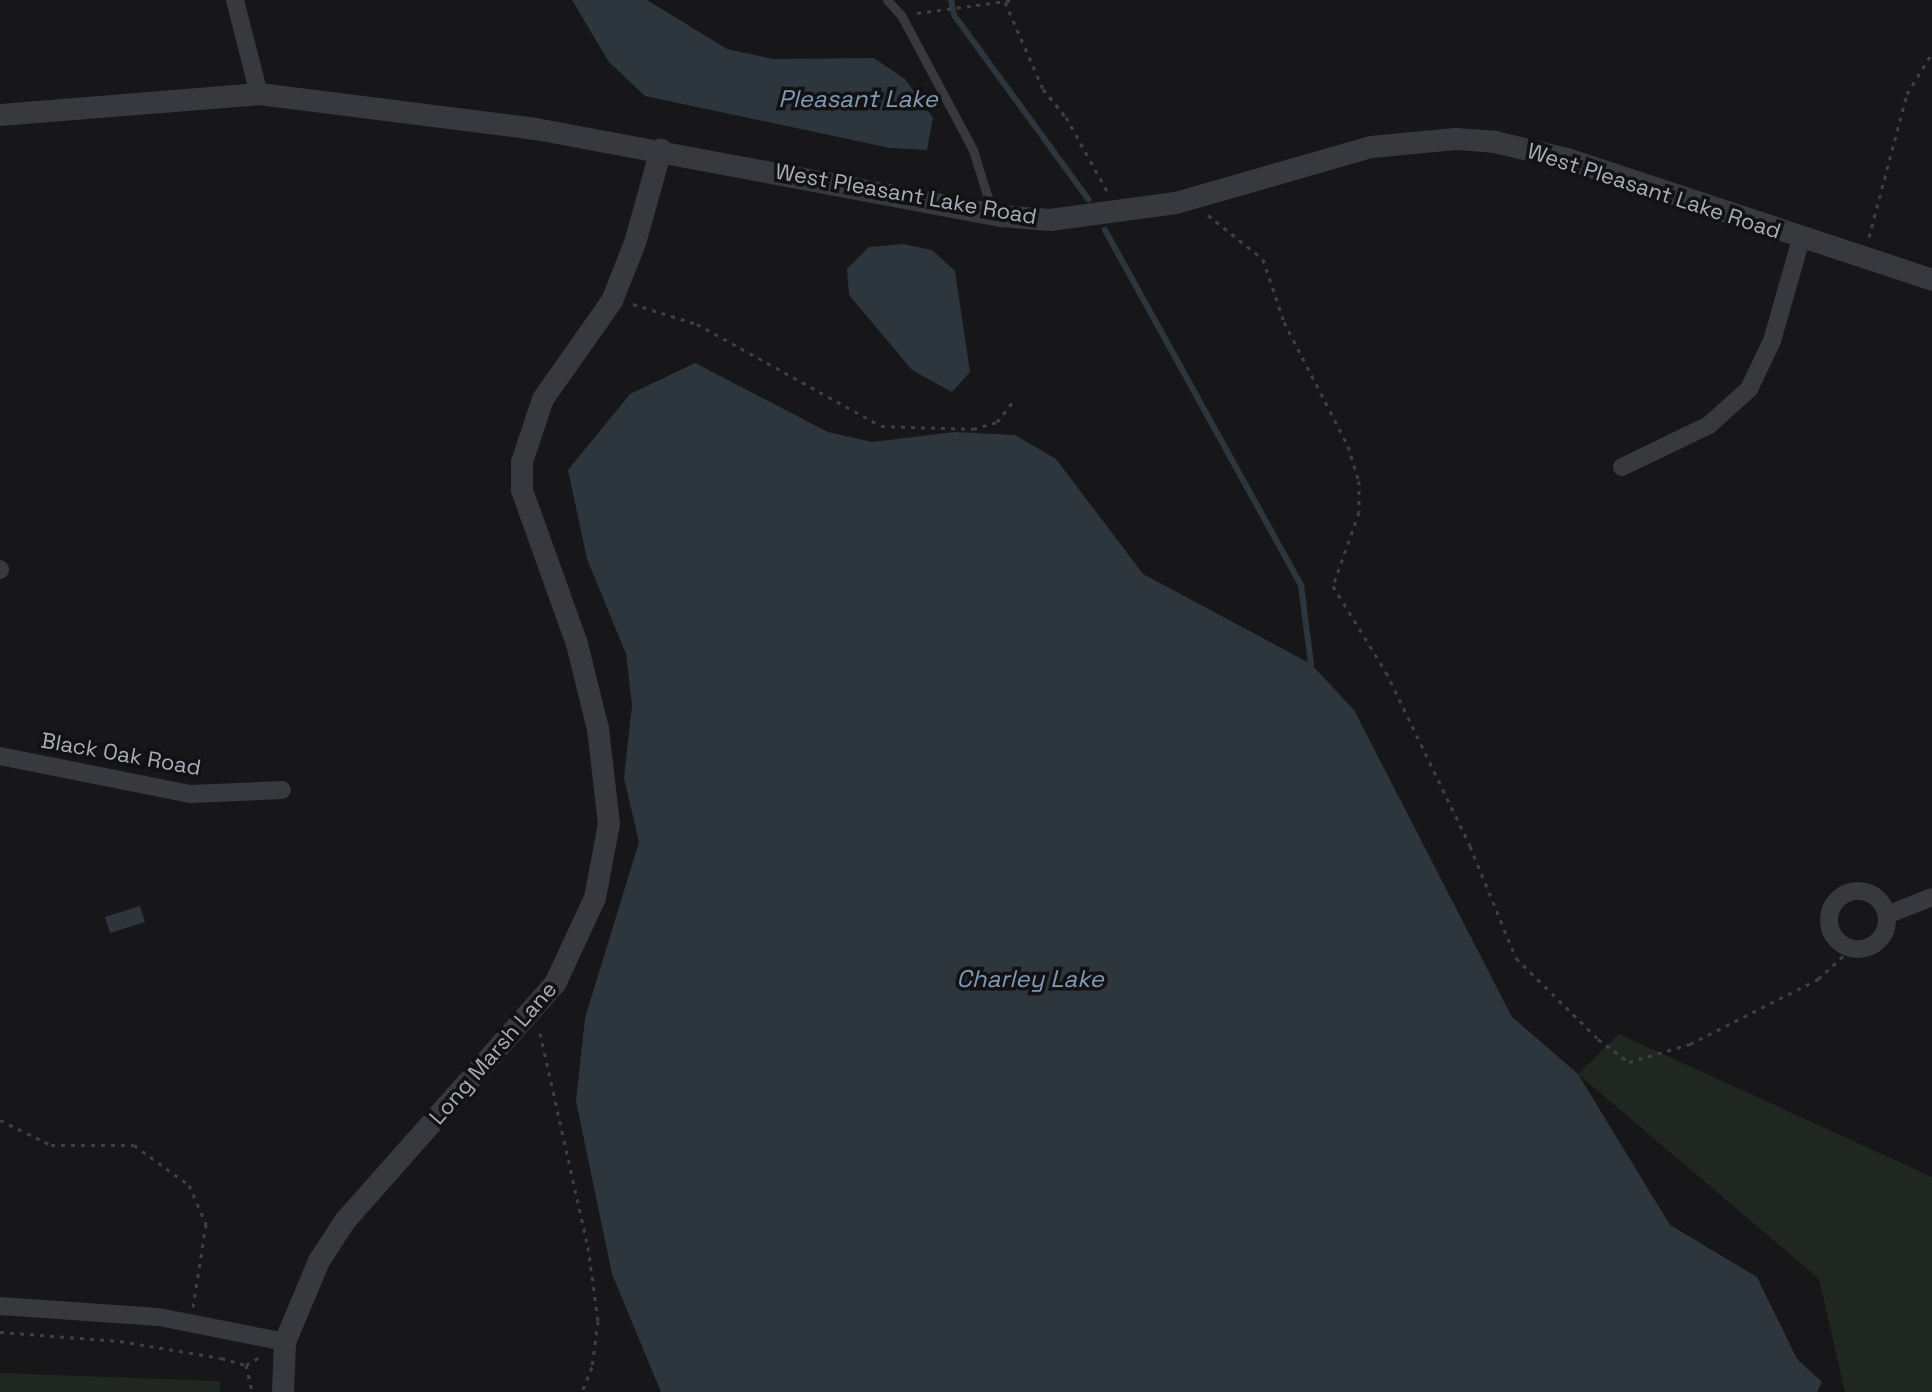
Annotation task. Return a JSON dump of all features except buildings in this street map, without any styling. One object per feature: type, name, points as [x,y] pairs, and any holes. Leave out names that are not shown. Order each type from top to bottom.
[{"type":"street","points":[[235,0],[259,94]]},
{"type":"street","name":"West Pleasant Lake Road","points":[[0,115],[259,94],[661,150],[993,214],[1050,220],[1187,200],[1371,147],[1456,139],[1534,150],[1862,260],[1932,280]]},
{"type":"street","name":"Long Marsh Lane","points":[[285,1342],[319,1261],[345,1221],[555,984],[584,930],[609,824],[588,683],[522,490],[522,462],[543,399],[596,331],[613,298],[635,243],[661,150]]},
{"type":"street","points":[[1622,467],[1709,425],[1749,389],[1772,341],[1801,239]]},
{"type":"street","name":"Black Oak Road","points":[[0,756],[191,794],[282,790]]},
{"type":"street","points":[[1887,915],[1868,893],[1840,898],[1829,922],[1836,939],[1851,949],[1878,942],[1887,915],[1932,897]]},
{"type":"street","points":[[0,1306],[191,1322],[285,1342],[283,1392]]},
{"type":"lane","points":[[887,0],[901,15],[973,150],[993,214]]},
{"type":"path","points":[[901,15],[1014,0]]},
{"type":"path","points":[[1005,2],[1036,76],[1066,117],[1119,212]]},
{"type":"path","points":[[1862,260],[1907,94],[1932,53]]},
{"type":"path","points":[[1187,200],[1263,259],[1284,322],[1348,446],[1359,481],[1359,512],[1333,586],[1386,672],[1470,846],[1516,958],[1598,1039],[1629,1062],[1690,1044],[1818,979],[1851,949]]},
{"type":"path","points":[[613,298],[697,324],[881,426],[973,429],[997,422],[1015,399]]},
{"type":"path","points":[[533,1010],[588,1247],[598,1321],[592,1367],[582,1392]]},
{"type":"path","points":[[0,1120],[51,1145],[134,1145],[189,1185],[206,1224],[191,1322]]},
{"type":"path","points":[[0,1332],[56,1334],[221,1358],[246,1365],[252,1392]]},
{"type":"shaded area","points":[[1619,1034],[1932,1177],[1932,1392],[1845,1392],[1819,1279],[1578,1074]]},
{"type":"shaded area","points":[[0,1373],[220,1381],[220,1392],[0,1392]]},
{"type":"water","name":"Pleasant Lake","points":[[572,0],[647,0],[727,49],[773,59],[874,58],[905,79],[933,118],[927,150],[890,148],[645,96],[609,62]]},
{"type":"water","points":[[903,244],[932,250],[955,271],[970,372],[952,392],[912,370],[849,295],[847,269],[869,247]]},
{"type":"water","name":"Charley Lake","points":[[695,363],[828,432],[872,442],[955,432],[1015,435],[1056,459],[1143,574],[1311,664],[1354,710],[1512,1017],[1578,1074],[1670,1225],[1757,1277],[1797,1359],[1822,1382],[1817,1392],[661,1392],[612,1274],[576,1101],[585,1018],[639,842],[624,778],[632,705],[626,654],[587,559],[568,470],[630,394]]},
{"type":"water","points":[[140,906],[145,922],[110,933],[105,917]]},
{"type":"waterway","points":[[951,0],[954,15],[1088,199]]},
{"type":"waterway","points":[[1105,230],[1301,585],[1311,664]]}]
